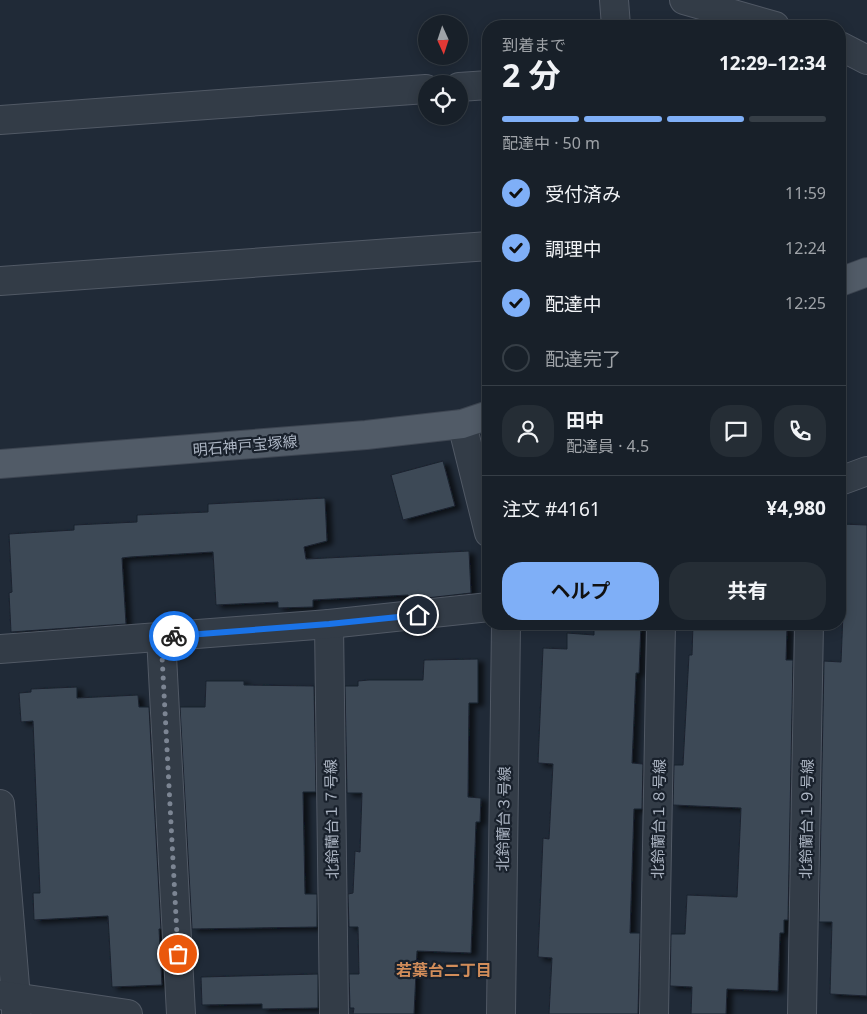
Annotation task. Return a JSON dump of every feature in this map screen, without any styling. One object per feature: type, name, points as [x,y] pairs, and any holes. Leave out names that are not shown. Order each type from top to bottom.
[{"type":"main road","points":[[846,280],[867,272]]},
{"type":"main road","name":"明石神戸宝塚線","points":[[0,464],[366,435],[462,424],[482,417]]},
{"type":"street","points":[[614,0],[616,20]]},
{"type":"street","points":[[684,0],[754,20]]},
{"type":"street","points":[[846,49],[867,60]]},
{"type":"street","points":[[468,86],[482,85]]},
{"type":"street","points":[[0,120],[418,91]]},
{"type":"street","points":[[0,281],[482,247]]},
{"type":"street","points":[[462,424],[482,505]]},
{"type":"street","points":[[846,479],[867,471]]},
{"type":"street","points":[[0,649],[329,624],[482,608]]},
{"type":"street","name":"北鈴蘭台１７号線","points":[[329,624],[334,1014]]},
{"type":"street","name":"北鈴蘭台３号線","points":[[500,1014],[506,630]]},
{"type":"street","name":"北鈴蘭台１８号線","points":[[654,1014],[661,630]]},
{"type":"street","name":"北鈴蘭台１９号線","points":[[802,1014],[809,630]]},
{"type":"street","points":[[161,637],[181,1014]]},
{"type":"street","points":[[0,804],[11,1002],[128,1014]]},
{"type":"building","points":[[443,461],[455,506],[403,520],[391,475]]},
{"type":"building","points":[[325,498],[327,541],[304,547],[306,559],[469,551],[471,593],[409,600],[408,595],[313,600],[313,607],[278,608],[278,602],[216,605],[213,552],[130,557],[122,558],[126,624],[11,632],[9,593],[12,592],[9,534],[74,530],[74,525],[137,522],[137,515],[208,512],[208,504]]},
{"type":"building","points":[[846,524],[867,525],[867,996],[830,994],[832,922],[819,922],[824,661],[841,662],[842,630],[846,630]]},
{"type":"building","points":[[594,630],[641,630],[639,673],[636,673],[632,763],[643,764],[642,809],[634,809],[630,933],[640,933],[638,1014],[549,1014],[552,958],[538,957],[543,838],[549,839],[553,764],[538,763],[543,648],[567,649],[567,633],[594,635]]},
{"type":"building","points":[[693,630],[787,630],[786,660],[793,660],[788,920],[784,920],[784,933],[780,933],[778,991],[727,989],[726,1014],[691,1014],[692,987],[670,986],[671,934],[685,934],[687,895],[737,897],[741,808],[673,805],[674,765],[683,765],[689,655],[692,655]]},
{"type":"building","points":[[478,659],[478,703],[469,703],[468,797],[481,798],[480,822],[476,822],[471,953],[417,951],[414,1014],[353,1014],[354,1008],[350,1008],[349,974],[359,974],[358,927],[349,927],[348,894],[353,893],[355,851],[360,852],[362,793],[347,793],[345,686],[358,686],[358,681],[369,680],[423,680],[424,660]]},
{"type":"building","points":[[206,681],[244,681],[244,685],[314,686],[316,792],[303,792],[305,894],[317,894],[317,927],[192,929],[180,707],[205,707]]},
{"type":"building","points":[[77,687],[77,698],[138,695],[139,707],[149,707],[161,929],[159,929],[162,985],[112,987],[108,916],[34,920],[33,893],[40,893],[33,721],[21,722],[19,693],[31,692],[31,689]]},
{"type":"building","points":[[318,974],[318,1008],[262,1009],[262,1004],[202,1005],[201,977]]},
{"type":"way so far","points":[[174,636],[161,637],[178,954]]},
{"type":"district","name":"若葉台二丁目","points":[[444,970]]},
{"type":"route","points":[[174,636],[418,615]]}]
